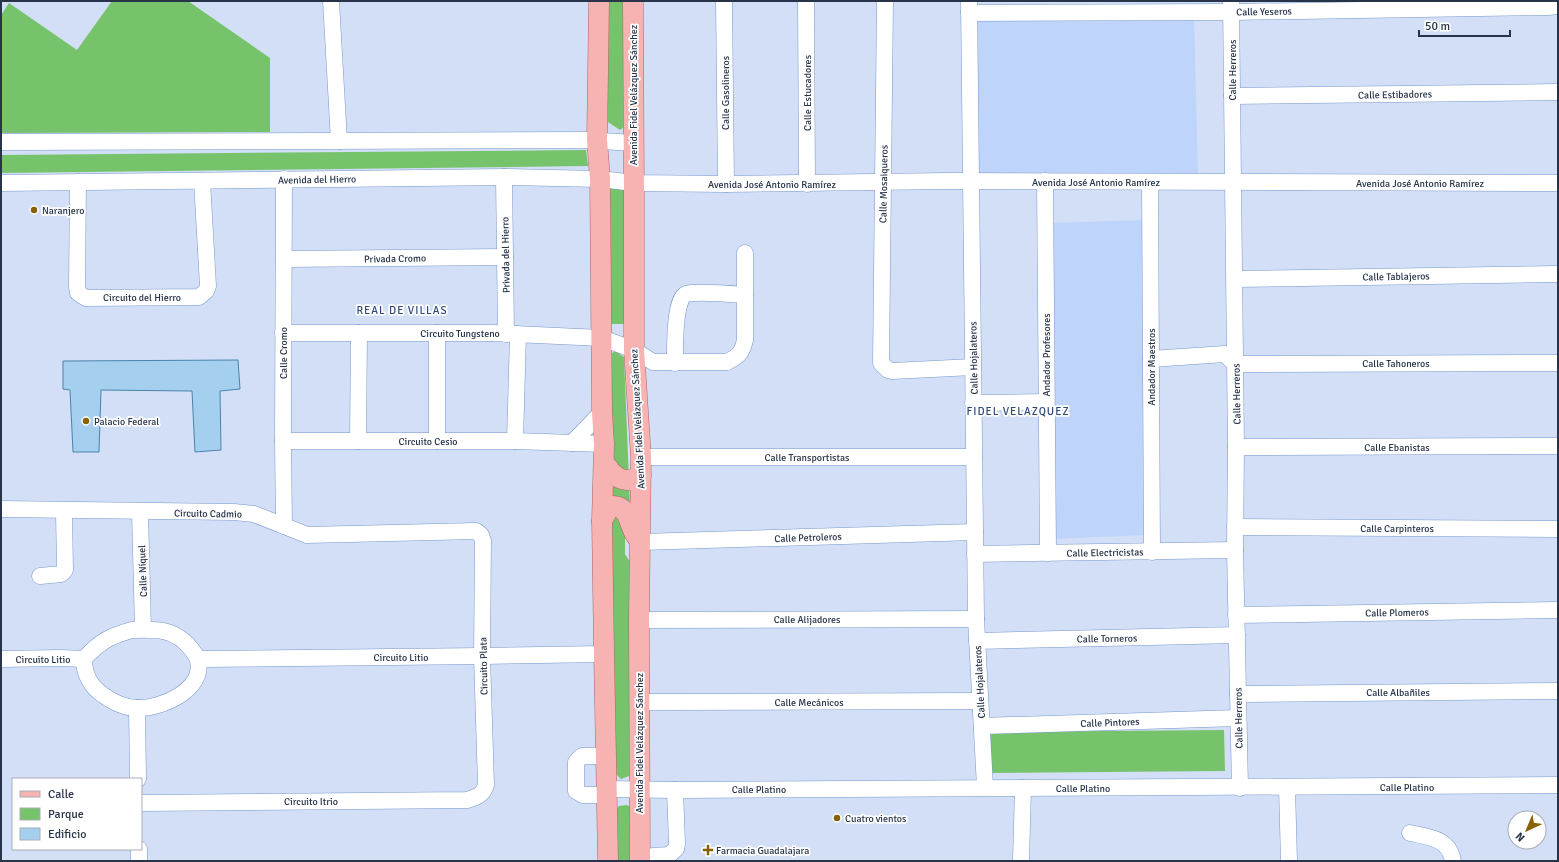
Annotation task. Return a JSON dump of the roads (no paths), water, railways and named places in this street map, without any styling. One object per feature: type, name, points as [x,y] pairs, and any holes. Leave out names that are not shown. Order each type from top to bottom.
[{"type":"main road","points":[[599,1],[597,140],[600,179],[602,412],[604,453],[602,521],[608,861]]},
{"type":"main road","name":"Avenida Fidel Velázquez Sánchez","points":[[633,1],[634,350],[641,466],[639,620],[640,859]]},
{"type":"main road","points":[[604,453],[610,472],[620,478],[631,480],[641,466]]},
{"type":"main road","points":[[602,521],[612,506],[623,509],[627,514],[634,534],[641,542]]},
{"type":"street","points":[[331,1],[338,141]]},
{"type":"street","name":"Calle Gasolineros","points":[[724,1],[726,184]]},
{"type":"street","name":"Calle Estucadores","points":[[806,1],[807,184]]},
{"type":"street","name":"Calle Mosaiqueros","points":[[885,1],[881,363],[884,367],[892,371],[973,367]]},
{"type":"street","name":"Calle Herreros","points":[[1232,6],[1236,447],[1235,550],[1240,788]]},
{"type":"street","name":"Calle Yeseros","points":[[969,7],[1558,6]]},
{"type":"street","name":"Calle Hojalateros","points":[[969,7],[976,618],[985,787]]},
{"type":"street","name":"Calle Estibadores","points":[[1232,96],[1558,92]]},
{"type":"street","points":[[1,142],[597,140],[634,143]]},
{"type":"street","name":"Avenida del Hierro","points":[[1,182],[504,177],[600,179],[634,183]]},
{"type":"street","name":"Privada del Hierro","points":[[504,177],[505,257],[512,334],[515,441]]},
{"type":"street","name":"Calle Cromo","points":[[284,179],[284,526]]},
{"type":"street","name":"Circuito del Hierro","points":[[78,182],[76,238],[78,293],[86,298],[199,297],[206,291],[208,286],[202,180]]},
{"type":"street","name":"Avenida José Antonio Ramírez","points":[[634,183],[807,184],[970,181],[1558,183]]},
{"type":"street","name":"Andador Profesores","points":[[1045,182],[1048,553]]},
{"type":"street","name":"Andador Maestros","points":[[1150,182],[1152,552]]},
{"type":"street","name":"Circuito Tungsteno","points":[[283,333],[512,334],[602,338],[634,350],[653,362],[727,362],[736,357],[743,350],[745,340],[745,253]]},
{"type":"street","name":"Privada Cromo","points":[[284,259],[505,257]]},
{"type":"street","name":"Calle Tablajeros","points":[[1235,279],[1558,274]]},
{"type":"street","points":[[675,363],[677,316],[679,303],[682,297],[686,294],[745,295]]},
{"type":"street","points":[[358,441],[359,333]]},
{"type":"street","points":[[437,333],[437,441]]},
{"type":"street","points":[[1151,359],[1225,354],[1235,364]]},
{"type":"street","name":"Calle Tahoneros","points":[[1235,364],[1558,363]]},
{"type":"street","points":[[973,403],[1046,402]]},
{"type":"street","points":[[572,443],[602,412]]},
{"type":"street","name":"Circuito Cesio","points":[[283,441],[515,441],[572,443],[604,453]]},
{"type":"street","name":"Calle Ebanistas","points":[[1236,447],[1558,446]]},
{"type":"street","name":"Calle Transportistas","points":[[641,466],[974,456]]},
{"type":"street","name":"Circuito Cadmio","points":[[1,509],[140,512],[234,512],[254,514],[307,534],[476,531],[481,535]]},
{"type":"street","points":[[40,576],[61,574],[65,570],[64,510]]},
{"type":"street","name":"Calle Níquel","points":[[140,512],[143,629]]},
{"type":"street","name":"Calle Carpinteros","points":[[1235,527],[1558,529]]},
{"type":"street","name":"Calle Petroleros","points":[[641,542],[975,532]]},
{"type":"street","name":"Circuito Plata","points":[[480,795],[486,785],[482,656],[483,541],[481,535]]},
{"type":"street","name":"Calle Electricistas","points":[[975,554],[1235,550]]},
{"type":"street","name":"Calle Plomeros","points":[[1236,615],[1558,610]]},
{"type":"street","name":"Calle Alijadores","points":[[639,620],[976,618]]},
{"type":"street","points":[[132,630],[157,630],[176,635],[188,646],[198,659],[199,670],[197,677],[193,684],[184,692],[171,700],[152,706],[137,708],[124,706],[97,692],[84,670],[84,659],[102,641],[112,636],[132,630]]},
{"type":"street","name":"Calle Torneros","points":[[977,641],[1237,635]]},
{"type":"street","name":"Circuito Litio","points":[[198,659],[604,654]]},
{"type":"street","name":"Circuito Litio","points":[[1,658],[84,659]]},
{"type":"street","name":"Calle Albañiles","points":[[1238,694],[1558,691]]},
{"type":"street","name":"Calle Mecánicos","points":[[639,702],[980,702]]},
{"type":"street","points":[[137,708],[138,778]]},
{"type":"street","name":"Calle Pintores","points":[[982,726],[1238,718]]},
{"type":"street","name":"Calle Platino","points":[[605,756],[582,756],[576,762],[576,790],[583,795],[639,789],[1558,786]]},
{"type":"street","points":[[1021,861],[1023,788]]},
{"type":"street","points":[[1287,788],[1289,861]]},
{"type":"street","points":[[640,859],[669,855],[676,849],[675,790]]},
{"type":"street","name":"Circuito Itrio","points":[[142,803],[467,800],[480,795]]},
{"type":"street","points":[[1410,833],[1437,838],[1447,847],[1453,861]]},
{"type":"street","points":[[139,850],[139,861]]},
{"type":"place","name":"Naranjero","points":[[34,210]]},
{"type":"place","name":"Palacio Federal","points":[[86,421]]},
{"type":"place","name":"Cuatro vientos","points":[[837,818]]},
{"type":"place","name":"Farmacia Guadalajara","points":[[708,850]]},
{"type":"district","name":"REAL DE VILLAS","points":[[402,310]]},
{"type":"district","name":"FIDEL VELAZQUEZ","points":[[1018,411]]}]
